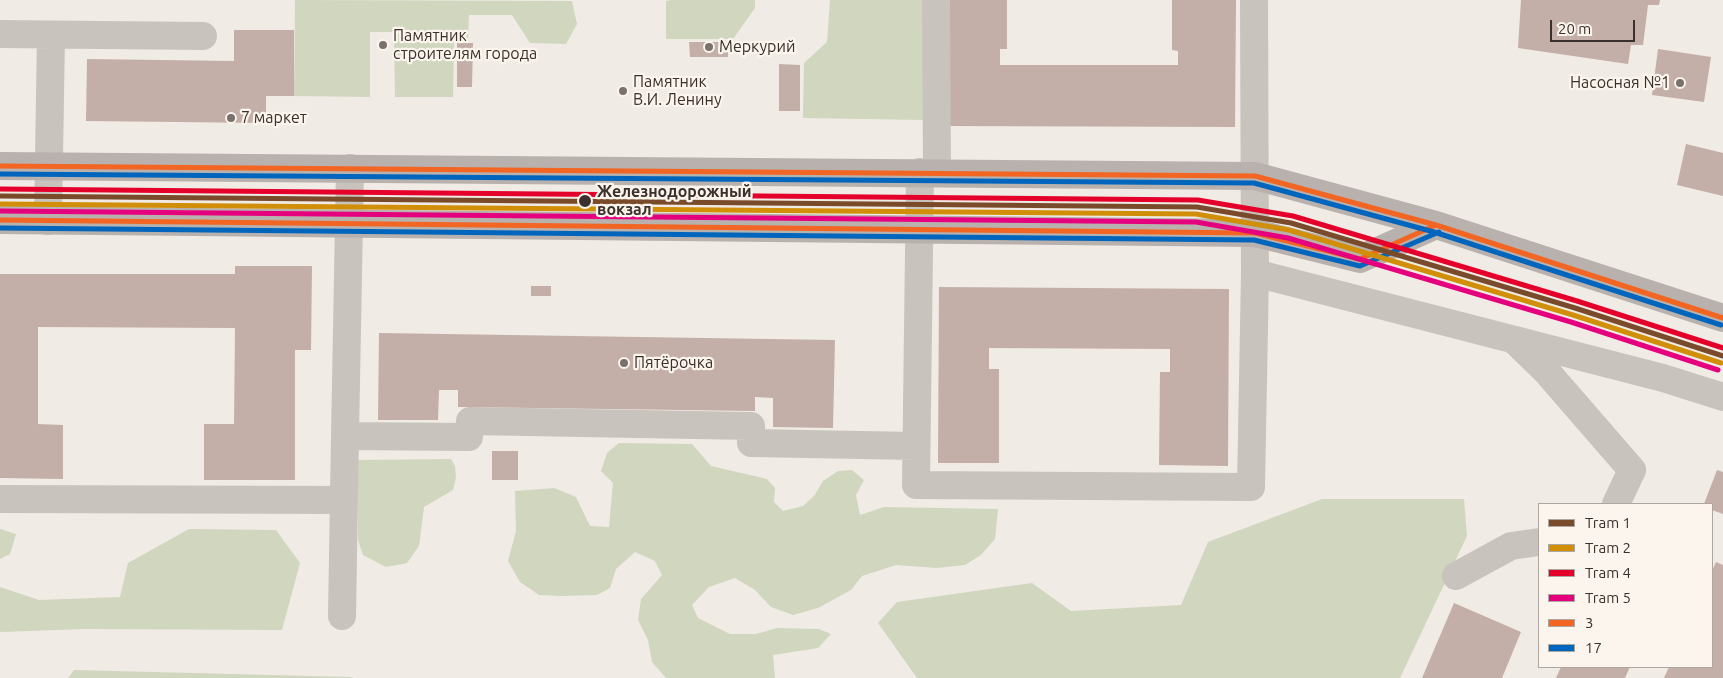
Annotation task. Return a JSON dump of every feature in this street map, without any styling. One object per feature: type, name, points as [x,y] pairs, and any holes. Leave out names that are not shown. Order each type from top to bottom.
[{"type":"main road","points":[[0,166],[1255,176],[1436,225],[1723,318]]},
{"type":"main road","points":[[0,220],[1254,233],[1360,258],[1436,225]]},
{"type":"street","points":[[936,0],[929,172],[919,229],[916,485],[1251,487],[1255,273],[1254,0]]},
{"type":"street","points":[[0,34],[203,36]]},
{"type":"street","points":[[48,221],[50,35]]},
{"type":"street","points":[[342,616],[350,168]]},
{"type":"street","points":[[1255,273],[1663,378],[1723,397]]},
{"type":"street","points":[[1513,339],[1547,372],[1632,470],[1616,503]]},
{"type":"street","points":[[345,436],[469,437],[470,421],[751,426],[751,443],[916,446]]},
{"type":"street","points":[[0,499],[344,500]]},
{"type":"street","points":[[1456,576],[1511,546],[1538,542]]},
{"type":"green space","points":[[295,0],[572,1],[577,24],[566,44],[530,43],[512,15],[469,15],[468,39],[454,39],[453,97],[395,97],[394,32],[370,32],[370,97],[294,96]]},
{"type":"green space","points":[[755,0],[755,8],[733,39],[666,39],[666,1]]},
{"type":"green space","points":[[830,0],[924,0],[925,120],[803,118],[804,63],[827,42]]},
{"type":"green space","points":[[619,443],[692,444],[711,466],[767,479],[775,488],[774,502],[783,511],[803,506],[814,496],[823,481],[838,471],[852,470],[864,480],[856,495],[860,515],[884,507],[998,509],[995,539],[981,555],[965,565],[937,568],[896,565],[862,576],[851,590],[818,608],[793,615],[771,607],[755,590],[735,578],[709,587],[692,605],[698,618],[730,634],[756,634],[777,628],[819,629],[831,634],[818,648],[773,655],[775,678],[666,678],[652,662],[648,640],[638,620],[641,599],[662,575],[655,561],[635,552],[616,569],[610,588],[597,595],[562,596],[539,595],[520,582],[508,561],[516,531],[515,491],[554,488],[576,497],[590,526],[609,527],[613,483],[601,471],[607,453]]},
{"type":"green space","points":[[451,459],[455,466],[456,478],[453,490],[424,507],[419,546],[407,563],[386,567],[363,555],[358,540],[358,460]]},
{"type":"green space","points":[[1322,499],[1464,499],[1467,536],[1400,678],[917,678],[878,623],[897,602],[1032,583],[1071,611],[1181,605],[1208,542]]},
{"type":"green space","points":[[0,529],[16,534],[10,554],[0,559]]},
{"type":"green space","points":[[189,529],[276,530],[300,563],[282,630],[85,629],[0,632],[0,587],[39,600],[120,597],[128,563]]},
{"type":"green space","points":[[74,670],[350,677],[354,678],[68,678]]},
{"type":"building","points":[[946,0],[1007,0],[1007,49],[1000,49],[1000,65],[1178,65],[1178,51],[1172,50],[1172,0],[1236,0],[1235,127],[945,126]]},
{"type":"building","points":[[1521,0],[1660,0],[1659,5],[1648,5],[1643,45],[1631,45],[1628,64],[1518,48]]},
{"type":"building","points":[[234,30],[294,30],[294,96],[266,96],[266,123],[86,121],[87,59],[234,61]]},
{"type":"building","name":"Меркурий","points":[[689,42],[728,42],[728,57],[690,57]]},
{"type":"building","points":[[457,43],[473,43],[472,87],[457,87]]},
{"type":"building","name":"Насосная №1","points":[[1658,49],[1711,57],[1704,102],[1652,95]]},
{"type":"building","points":[[779,64],[800,65],[800,111],[779,111]]},
{"type":"building","points":[[1686,144],[1723,153],[1723,196],[1677,185]]},
{"type":"building","points":[[235,266],[312,266],[311,350],[295,350],[295,480],[204,480],[204,424],[234,424],[235,328],[38,327],[38,424],[63,425],[63,479],[0,478],[0,274],[235,274]]},
{"type":"building","points":[[531,286],[551,286],[551,296],[531,296]]},
{"type":"building","points":[[939,287],[1229,289],[1228,466],[1159,465],[1160,372],[1170,372],[1170,349],[989,348],[989,369],[999,369],[999,463],[938,463]]},
{"type":"building","points":[[379,333],[835,340],[833,428],[773,427],[773,398],[755,397],[755,411],[458,407],[458,390],[439,390],[438,420],[378,420]]},
{"type":"building","points":[[492,451],[518,451],[518,480],[492,480]]},
{"type":"building","points":[[1717,470],[1723,472],[1723,514],[1713,510],[1713,503],[1704,503]]},
{"type":"building","points":[[1716,562],[1723,565],[1723,678],[1664,678],[1669,668],[1713,668],[1713,569]]},
{"type":"building","points":[[1454,603],[1521,632],[1502,678],[1422,678]]},
{"type":"building","points":[[1561,668],[1630,668],[1625,678],[1556,678]]},
{"type":"tram line","name":"4","points":[[0,189],[1198,200],[1293,216],[1577,301],[1723,348]]},
{"type":"tram line","name":"1","points":[[0,196],[1197,207],[1291,223],[1575,308],[1723,356]]},
{"type":"tram line","name":"2","points":[[0,204],[1196,214],[1289,230],[1573,315],[1721,363]]},
{"type":"tram line","name":"5","points":[[0,211],[1196,222],[1288,238],[1571,322],[1718,370]]},
{"type":"transit line","name":"3","points":[[0,166],[1255,176],[1436,225],[1723,318]]},
{"type":"transit line","name":"17","points":[[0,174],[1254,183],[1434,232],[1721,325]]},
{"type":"transit line","name":"3","points":[[0,220],[1255,233],[1360,259],[1436,225]]},
{"type":"transit line","name":"17","points":[[0,228],[1254,240],[1360,266],[1439,232]]},
{"type":"place","name":"Памятник строителям города","points":[[383,45]]},
{"type":"place","name":"Меркурий","points":[[709,47]]},
{"type":"place","name":"Насосная №1","points":[[1680,83]]},
{"type":"place","name":"Памятник В.И. Ленину","points":[[623,91]]},
{"type":"place","name":"7 маркет","points":[[231,118]]},
{"type":"place","name":"Железнодорожный вокзал","points":[[585,201]]},
{"type":"place","name":"Пятёрочка","points":[[624,363]]}]
